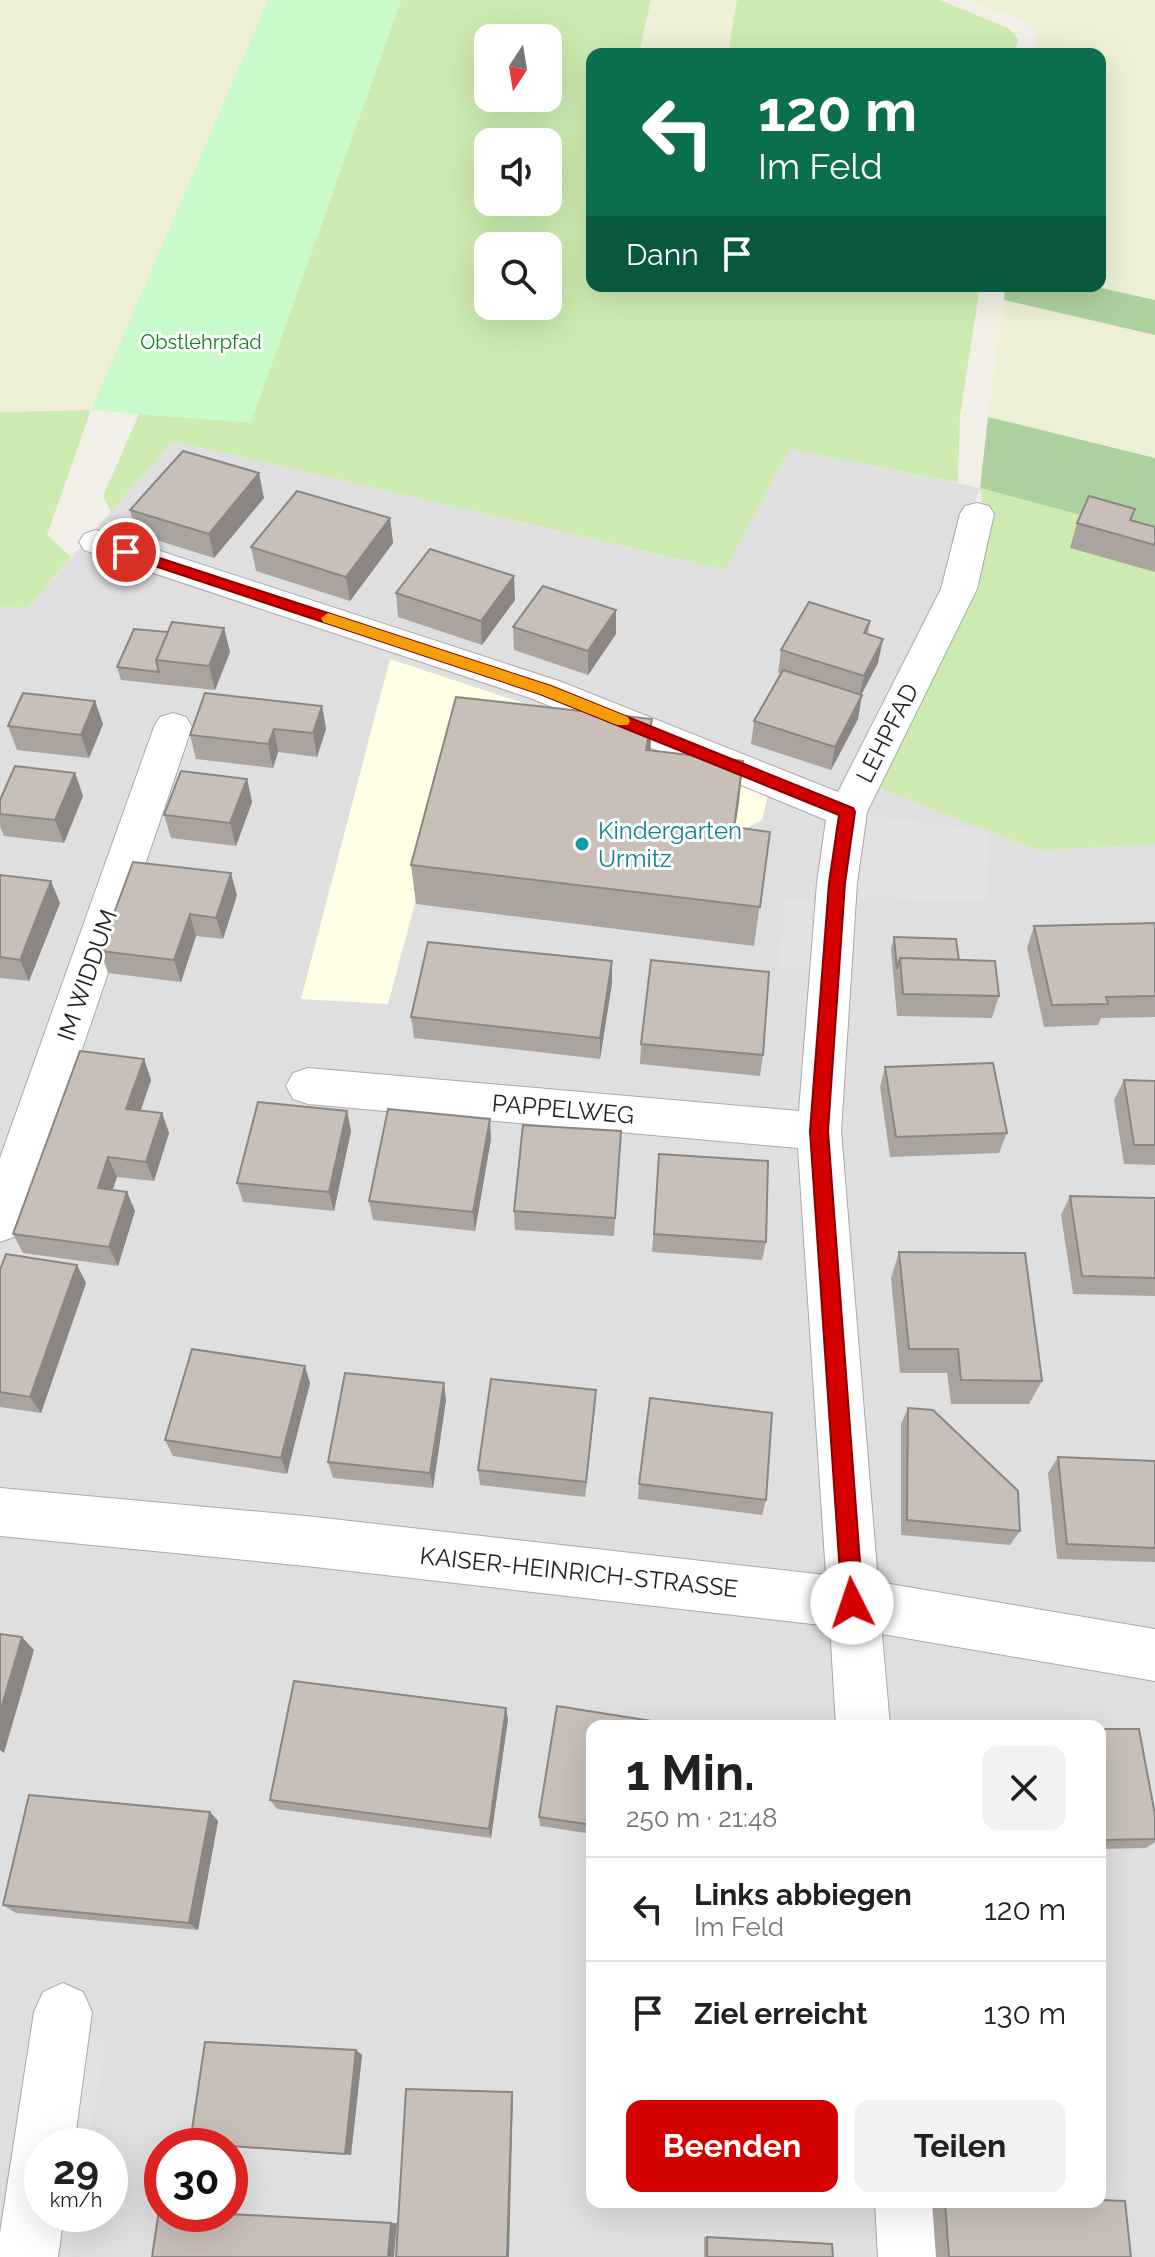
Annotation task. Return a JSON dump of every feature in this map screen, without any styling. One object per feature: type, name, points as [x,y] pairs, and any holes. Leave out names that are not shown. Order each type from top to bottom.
[{"type":"street","name":"LEHPFAD","points":[[862,1720],[819,1131],[837,883],[847,812],[959,589],[977,514]]},
{"type":"street","points":[[96,542],[546,690],[847,812]]},
{"type":"street","name":"IM WIDDUM","points":[[0,1222],[173,727]]},
{"type":"street","name":"PAPPELWEG","points":[[308,1086],[819,1131]]},
{"type":"street","name":"KAISER-HEINRICH-STRASSE","points":[[0,1512],[306,1541],[852,1603],[1155,1655]]},
{"type":"street","points":[[47,2128],[63,2012]]},
{"type":"street","points":[[905,2208],[909,2257]]},
{"type":"street","points":[[27,2257],[31,2232]]},
{"type":"shaded area","points":[[0,0],[268,0],[91,410],[0,412]]},
{"type":"shaded area","points":[[651,0],[737,0],[729,48],[640,48]]},
{"type":"shaded area","points":[[970,0],[1155,0],[1155,300],[1106,289],[1106,48],[1036,48],[1037,34],[1028,23]]},
{"type":"shaded area","points":[[1004,300],[1155,335],[1155,458],[988,417]]},
{"type":"shaded area","points":[[173,441],[724,570],[789,449],[980,488],[871,785],[1040,851],[1155,844],[1155,2257],[0,2257],[0,607],[27,608]]},
{"type":"shaded area","points":[[390,659],[632,739],[768,795],[762,820],[734,834],[459,738],[388,1004],[301,999]]},
{"type":"shaded area","points":[[863,815],[987,831],[986,902],[857,896]]},
{"type":"shaded area","points":[[786,899],[815,902],[809,970],[779,965]]},
{"type":"shaded area","points":[[53,2037],[106,2039],[91,2128],[37,2128]]},
{"type":"shaded area","points":[[24,2201],[24,2232],[74,2232],[70,2257],[14,2257]]},
{"type":"green space","name":"Obstlehrpfad","points":[[268,0],[401,0],[251,423],[91,410]]},
{"type":"green space","points":[[401,0],[651,0],[640,48],[586,48],[586,292],[979,292],[960,416],[958,483],[789,449],[725,570],[173,441],[111,512],[103,496],[139,414],[251,422]]},
{"type":"green space","points":[[737,0],[940,0],[1008,28],[1018,39],[1016,48],[729,48]]},
{"type":"green space","points":[[1106,289],[1155,300],[1155,335],[1004,300],[1005,292],[1106,292]]},
{"type":"green space","points":[[91,410],[47,535],[71,557],[27,608],[0,607],[0,412]]},
{"type":"green space","points":[[988,417],[1155,458],[1155,535],[980,488]]},
{"type":"green space","points":[[980,488],[1155,535],[1155,844],[1040,851],[871,785],[985,525]]},
{"type":"building","points":[[183,451],[259,473],[209,534],[130,510]]},
{"type":"building","points":[[297,491],[390,518],[346,577],[251,547]]},
{"type":"building","points":[[1089,496],[1135,509],[1130,520],[1155,527],[1155,545],[1077,523]]},
{"type":"building","points":[[430,549],[514,576],[481,621],[396,593]]},
{"type":"building","points":[[543,586],[616,610],[588,651],[513,627]]},
{"type":"building","points":[[809,602],[870,621],[864,633],[883,639],[864,676],[781,650]]},
{"type":"building","points":[[172,622],[224,628],[209,666],[156,660]]},
{"type":"building","points":[[134,629],[168,632],[156,660],[159,672],[117,667]]},
{"type":"building","points":[[783,670],[862,695],[835,747],[754,721]]},
{"type":"building","points":[[23,693],[95,701],[81,735],[8,726]]},
{"type":"building","points":[[205,693],[322,706],[313,733],[274,729],[268,744],[190,735]]},
{"type":"building","name":"Kindergarten Urmitz","points":[[456,697],[652,719],[646,750],[743,761],[734,827],[770,832],[760,907],[411,865]]},
{"type":"building","points":[[15,766],[75,773],[55,820],[0,814],[0,800]]},
{"type":"building","points":[[181,771],[247,779],[230,823],[164,815]]},
{"type":"building","points":[[133,862],[231,873],[216,918],[190,914],[174,960],[100,951]]},
{"type":"building","points":[[0,875],[51,881],[20,960],[0,957]]},
{"type":"building","points":[[1155,923],[1155,996],[1106,997],[1108,1004],[1052,1005],[1034,926]]},
{"type":"building","points":[[894,937],[956,939],[959,960],[900,958],[897,969]]},
{"type":"building","points":[[428,942],[612,961],[600,1038],[411,1017]]},
{"type":"building","points":[[900,958],[995,961],[999,996],[903,994]]},
{"type":"building","points":[[651,960],[769,972],[763,1055],[641,1044]]},
{"type":"building","points":[[80,1051],[144,1059],[126,1109],[162,1113],[146,1162],[108,1157],[98,1188],[127,1192],[109,1247],[13,1234]]},
{"type":"building","points":[[993,1063],[1007,1133],[896,1137],[885,1067]]},
{"type":"building","points":[[1124,1080],[1155,1081],[1155,1145],[1134,1145]]},
{"type":"building","points":[[258,1102],[347,1111],[329,1192],[237,1183]]},
{"type":"building","points":[[388,1109],[490,1119],[473,1212],[369,1201]]},
{"type":"building","points":[[523,1125],[621,1131],[615,1218],[514,1211]]},
{"type":"building","points":[[659,1154],[768,1161],[766,1242],[654,1234]]},
{"type":"building","points":[[1070,1196],[1155,1198],[1155,1278],[1082,1276]]},
{"type":"building","points":[[899,1252],[1025,1253],[1042,1381],[961,1380],[958,1349],[909,1349]]},
{"type":"building","points":[[6,1254],[77,1265],[30,1397],[0,1392],[0,1270]]},
{"type":"building","points":[[192,1349],[305,1366],[281,1458],[165,1440]]},
{"type":"building","points":[[345,1373],[444,1383],[430,1473],[328,1462]]},
{"type":"building","points":[[491,1379],[596,1390],[586,1482],[478,1470]]},
{"type":"building","points":[[650,1398],[772,1413],[766,1500],[639,1484]]},
{"type":"building","points":[[908,1408],[933,1410],[1018,1491],[1020,1531],[907,1520]]},
{"type":"building","points":[[1058,1457],[1155,1461],[1155,1548],[1067,1544]]},
{"type":"building","points":[[0,1634],[22,1637],[0,1712]]},
{"type":"building","points":[[294,1681],[506,1708],[489,1829],[270,1800]]},
{"type":"building","points":[[557,1706],[645,1720],[586,1720],[586,1824],[539,1817]]},
{"type":"building","points":[[1106,1729],[1139,1729],[1155,1815],[1155,1839],[1106,1840]]},
{"type":"building","points":[[29,1795],[210,1812],[189,1923],[3,1905]]},
{"type":"building","points":[[205,2042],[356,2050],[345,2154],[248,2147],[248,2128],[192,2128]]},
{"type":"building","points":[[406,2089],[512,2092],[507,2257],[396,2257]]},
{"type":"building","points":[[1106,2200],[1125,2201],[1131,2257],[949,2257],[945,2208],[1106,2208]]},
{"type":"building","points":[[248,2215],[391,2223],[388,2257],[152,2257],[156,2232],[248,2232]]},
{"type":"building","points":[[707,2237],[832,2244],[833,2257],[707,2257]]},
{"type":"slow traffic","points":[[328,618],[546,690],[623,721]]},
{"type":"place","name":"Kindergarten Urmitz","points":[[582,844]]},
{"type":"route","points":[[126,552],[546,690],[847,812],[837,883],[819,1131],[852,1603]]}]
